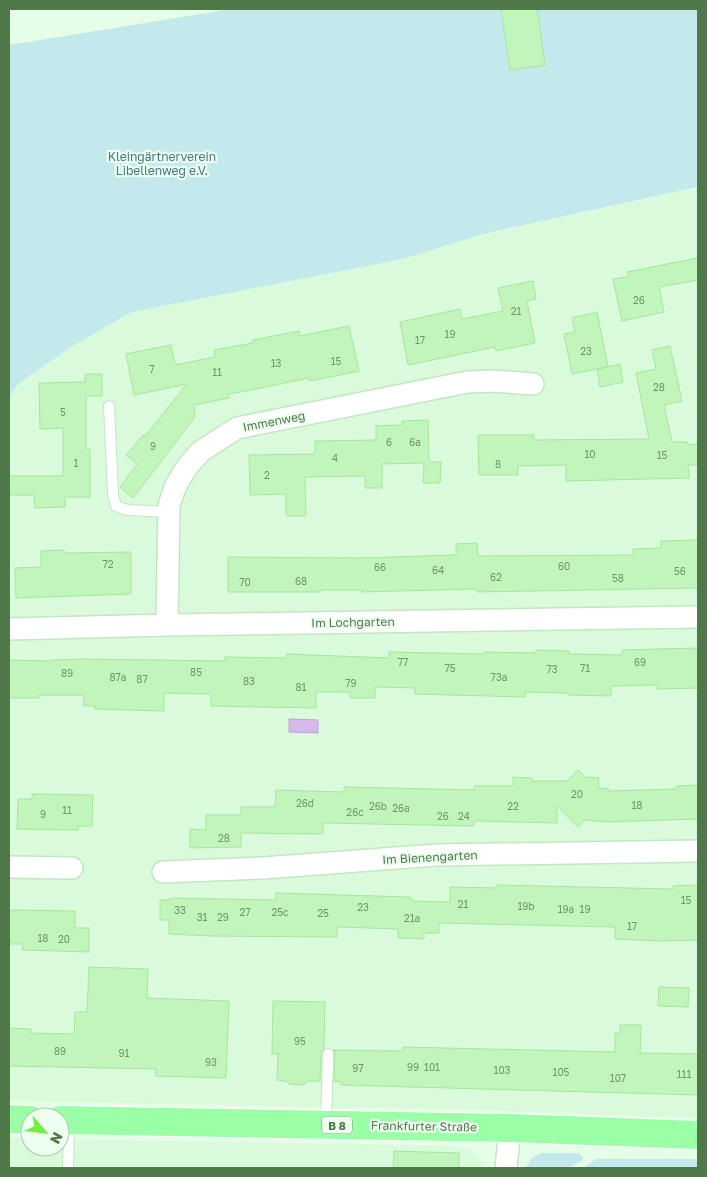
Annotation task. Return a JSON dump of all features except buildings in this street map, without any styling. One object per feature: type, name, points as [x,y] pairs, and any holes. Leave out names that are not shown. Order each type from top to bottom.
[{"type":"main road","name":"Frankfurter Straße","points":[[70,1120],[510,1128],[698,1135]]},
{"type":"street","name":"Immenweg","points":[[167,625],[169,505],[176,485],[187,467],[200,452],[215,441],[237,428],[467,382],[493,381],[533,384]]},
{"type":"street","name":"Im Lochgarten","points":[[9,629],[698,617]]},
{"type":"street","name":"Im Bienengarten","points":[[163,872],[264,868],[436,854],[698,851]]},
{"type":"street","points":[[9,867],[72,868]]},
{"type":"street","points":[[506,1168],[510,1128]]},
{"type":"lane","points":[[109,406],[113,495],[116,506],[122,510],[169,512]]},
{"type":"lane","points":[[326,1125],[328,1054]]},
{"type":"shaded area","points":[[698,188],[698,1118],[474,1110],[9,1101],[9,397],[19,383],[74,345],[132,312],[403,259],[483,234]]},
{"type":"shaded area","points":[[289,719],[318,720],[318,733],[289,732]]},
{"type":"shaded area","points":[[9,1138],[20,1138],[20,1157],[70,1157],[70,1139],[458,1146],[473,1152],[484,1168],[9,1168]]},
{"type":"green space","name":"Kleingärtnerverein Libellenweg e.V.","points":[[231,9],[698,9],[698,187],[483,234],[403,259],[132,312],[74,345],[19,383],[9,397],[9,45]]},
{"type":"green space","points":[[541,1153],[579,1153],[583,1160],[569,1168],[525,1168],[532,1158]]},
{"type":"green space","points":[[596,1159],[698,1159],[698,1168],[583,1168]]}]
